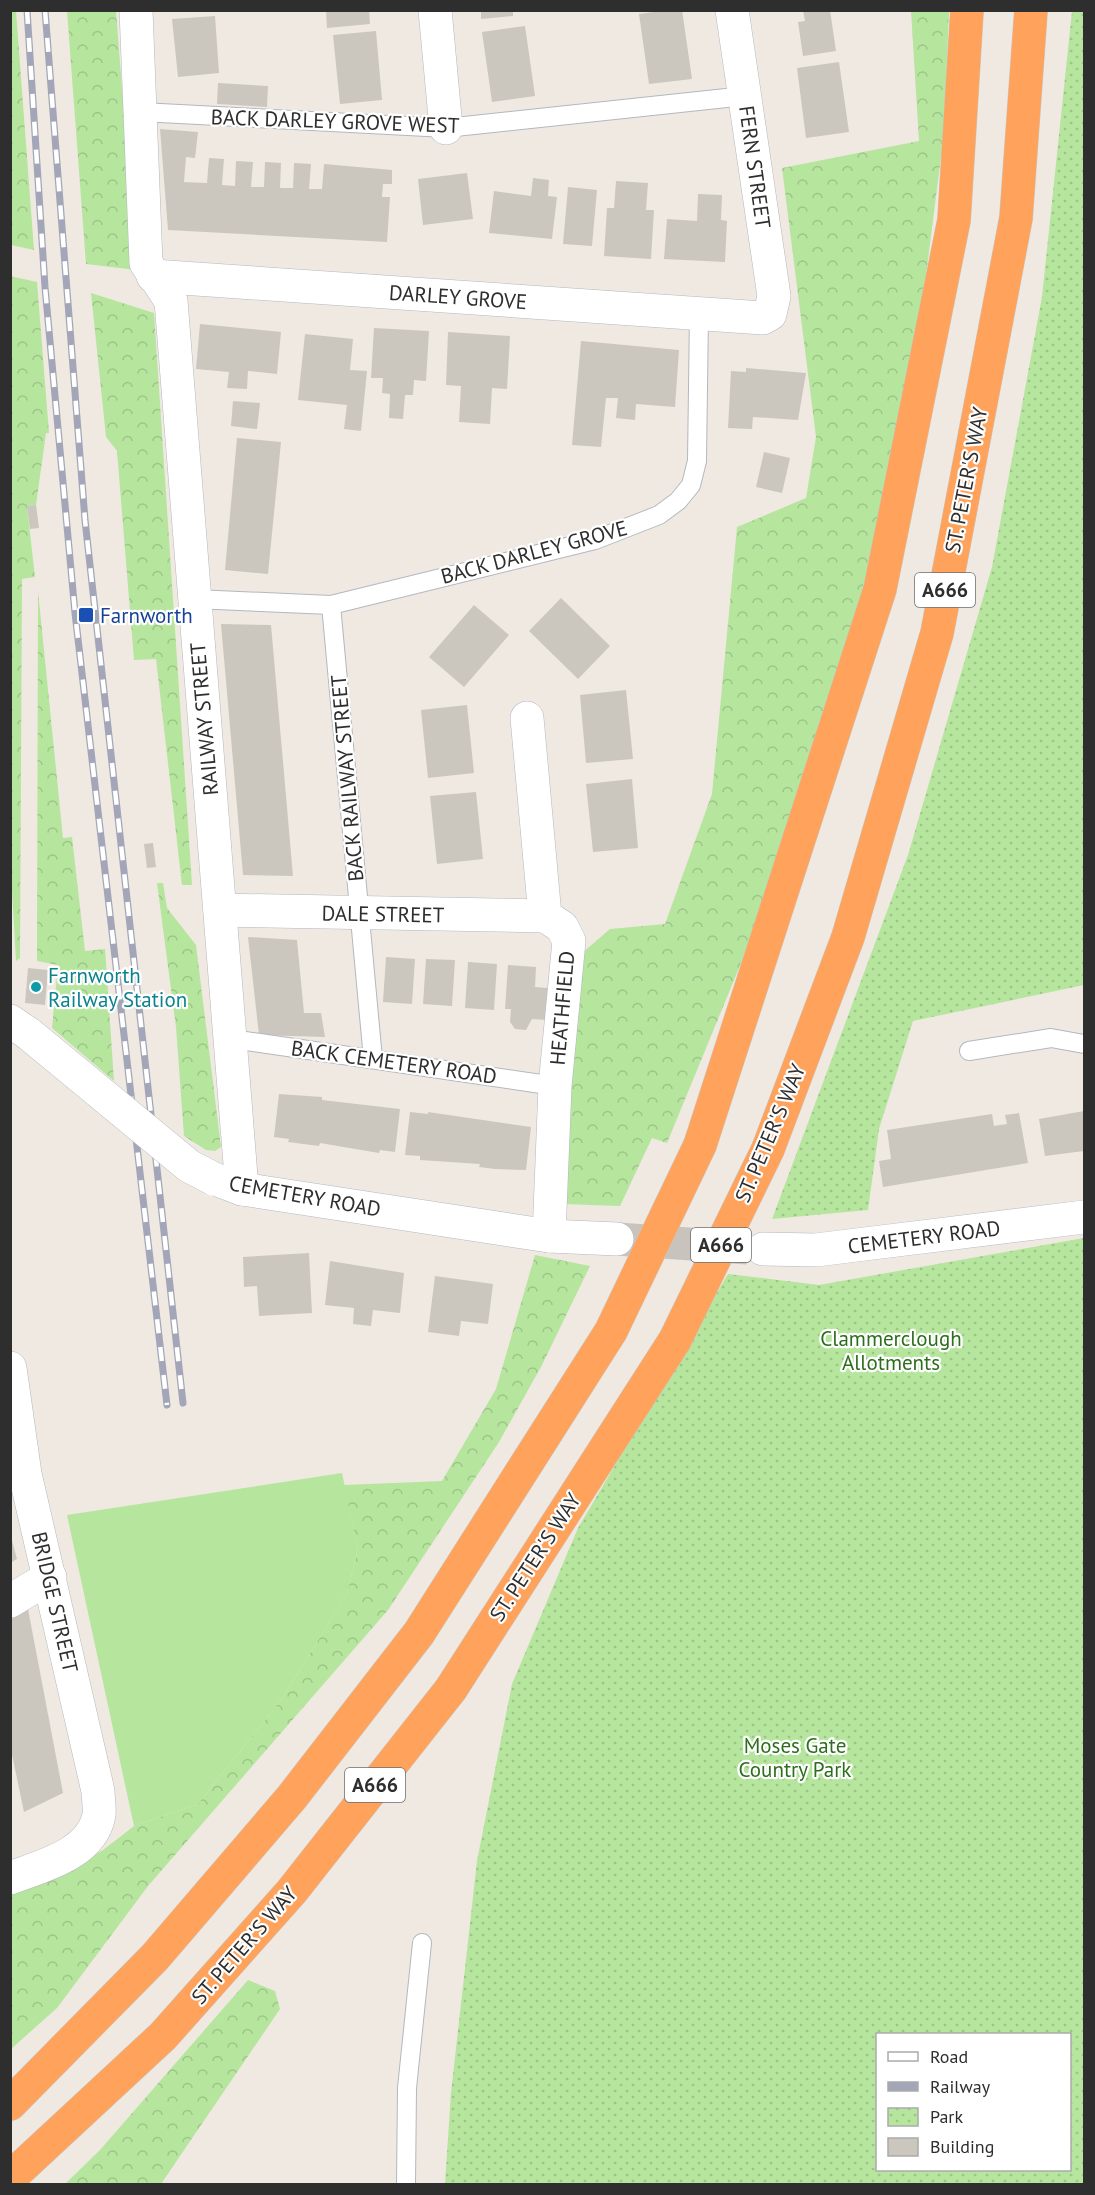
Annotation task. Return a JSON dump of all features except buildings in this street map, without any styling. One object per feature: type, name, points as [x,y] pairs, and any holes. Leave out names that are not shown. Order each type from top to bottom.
[{"type":"highway","name":"A666","points":[[10,2104],[155,1957],[292,1797],[419,1633],[611,1331],[700,1144],[880,589],[954,220],[967,10]]},
{"type":"highway","name":"ST. PETER'S WAY","points":[[10,2178],[163,2036],[292,1892],[451,1689],[675,1340],[768,1149],[848,937],[937,633],[1016,218],[1031,10]]},
{"type":"street","name":"RAILWAY STREET","points":[[136,10],[146,263],[171,301],[232,1039],[228,1184]]},
{"type":"street","points":[[435,10],[446,128]]},
{"type":"street","name":"FERN STREET","points":[[732,10],[774,296],[770,314],[763,318]]},
{"type":"street","name":"DARLEY GROVE","points":[[153,276],[763,318]]},
{"type":"street","points":[[527,718],[545,916]]},
{"type":"street","name":"DALE STREET","points":[[220,910],[545,916]]},
{"type":"street","name":"HEATHFIELD","points":[[545,916],[562,927],[569,941],[555,1086],[549,1236]]},
{"type":"street","name":"CEMETERY ROAD","points":[[20,1028],[189,1166],[228,1184],[549,1236],[617,1239]]},
{"type":"street","name":"CEMETERY ROAD","points":[[763,1250],[816,1250],[1084,1217]]},
{"type":"street","name":"BRIDGE STREET","points":[[10,1368],[18,1478],[50,1577],[98,1791],[99,1814],[91,1835],[73,1851],[51,1863],[10,1878]]},
{"type":"street","points":[[10,1601],[50,1577]]},
{"type":"lane","name":"BACK DARLEY GROVE WEST","points":[[141,112],[446,128],[745,96]]},
{"type":"lane","name":"BACK DARLEY GROVE","points":[[194,599],[331,605],[594,540],[659,515],[678,501],[691,485],[697,461],[699,314]]},
{"type":"lane","name":"BACK RAILWAY STREET","points":[[331,605],[373,1059]]},
{"type":"lane","points":[[969,1051],[1051,1038],[1084,1044]]},
{"type":"lane","name":"BACK CEMETERY ROAD","points":[[232,1039],[555,1086]]},
{"type":"lane","points":[[406,2184],[407,2088],[422,1942]]},
{"type":"green space","points":[[10,11],[16,11],[34,250],[11,245]]},
{"type":"green space","points":[[67,11],[116,11],[136,270],[86,264]]},
{"type":"green space","points":[[911,11],[949,11],[944,133],[917,347],[881,518],[833,703],[753,934],[667,1143],[652,1138],[620,1206],[563,1204],[581,954],[610,929],[665,924],[712,794],[737,527],[806,498],[816,437],[782,168],[919,141]]},
{"type":"green space","points":[[1072,11],[1084,11],[1084,985],[913,1021],[879,1129],[868,1210],[772,1219],[908,855],[992,567],[1042,297]]},
{"type":"green space","points":[[10,276],[37,282],[49,433],[46,433],[36,505],[27,506],[35,577],[22,579],[20,958],[16,961],[10,855]]},
{"type":"green space","points":[[91,293],[154,313],[192,885],[182,885],[156,659],[134,660],[117,451],[106,437]]},
{"type":"green space","points":[[38,591],[63,838],[72,837],[85,951],[105,949],[114,1081],[52,1028],[58,965],[37,961]]},
{"type":"green space","points":[[157,883],[163,883],[167,908],[196,945],[221,1147],[215,1151],[206,1150],[184,1136],[176,1027]]},
{"type":"green space","name":"Moses Gate Country Park","points":[[1084,1238],[1084,2184],[445,2184],[451,2093],[477,1861],[512,1684],[578,1528],[728,1274],[819,1285]]},
{"type":"green space","points":[[535,1255],[590,1266],[542,1365],[499,1442],[388,1610],[148,1886],[57,2008],[11,2049],[11,1889],[65,1872],[103,1850],[134,1826],[198,1804],[281,1700],[347,1594],[358,1549],[344,1485],[442,1481],[496,1389]]},
{"type":"green space","points":[[342,1473],[358,1549],[347,1594],[281,1700],[198,1804],[134,1826],[67,1515]]},
{"type":"green space","points":[[248,1980],[275,1991],[280,2009],[161,2184],[65,2184],[100,2150]]},
{"type":"tunnel","points":[[617,1239],[763,1249]]},
{"type":"railway","points":[[27,10],[45,287],[75,613],[167,1405]]},
{"type":"railway","points":[[45,10],[85,520],[183,1403]]},
{"type":"place","name":"Farnworth","points":[[86,615]]},
{"type":"place","name":"Farnworth Railway Station","points":[[36,987]]},
{"type":"park label","name":"Clammerclough Allotments","points":[[891,1350]]}]
